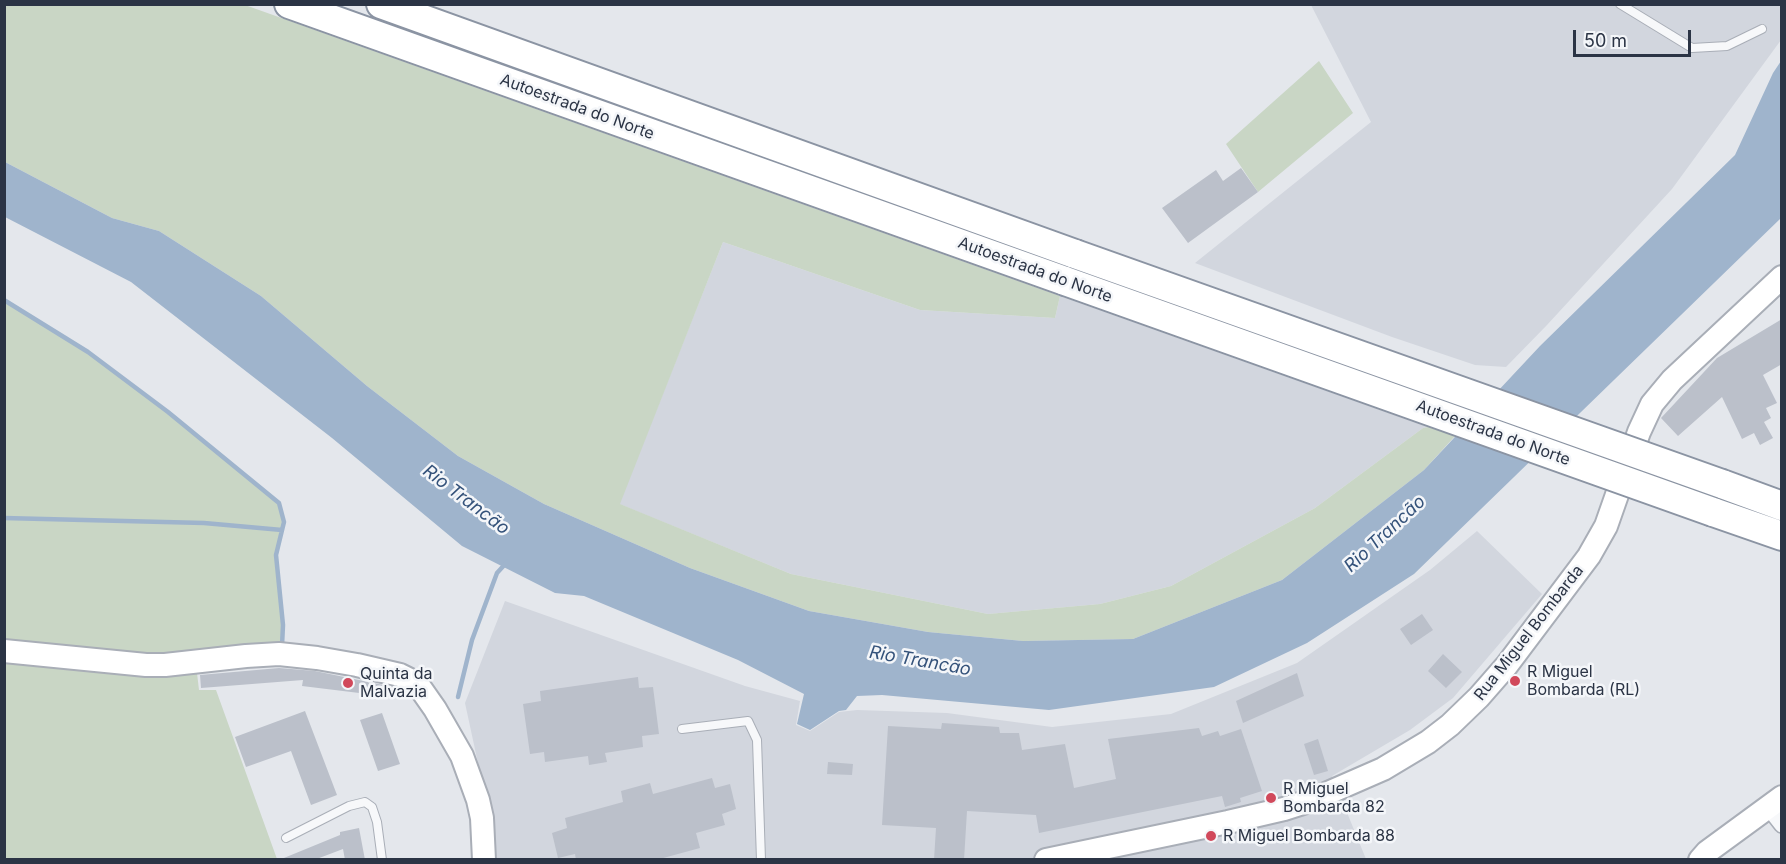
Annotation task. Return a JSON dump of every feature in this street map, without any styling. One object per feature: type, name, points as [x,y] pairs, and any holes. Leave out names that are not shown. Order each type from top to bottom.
[{"type":"highway","name":"Autoestrada do Norte","points":[[289,4],[1782,536]]},
{"type":"highway","name":"Autoestrada do Norte","points":[[381,4],[1782,506]]},
{"type":"main road","name":"Rua Miguel Bombarda","points":[[1046,860],[1248,817],[1312,800],[1383,769],[1421,747],[1450,725],[1507,665],[1589,556],[1606,526],[1645,418],[1657,398],[1685,368],[1782,277]]},
{"type":"main road","points":[[4,651],[146,665],[279,654],[317,658],[400,675],[416,683],[421,689],[462,756],[482,818],[484,860]]},
{"type":"main road","points":[[1700,860],[1707,852],[1775,802]]},
{"type":"street","points":[[1775,802],[1782,825]]},
{"type":"lane","points":[[1620,4],[1692,48],[1727,46],[1762,28]]},
{"type":"lane","points":[[682,729],[748,721],[757,740],[761,860]]},
{"type":"lane","points":[[286,838],[349,806],[365,802],[372,807],[377,822],[382,860]]},
{"type":"shaded area","points":[[1311,5],[1781,5],[1781,40],[1672,189],[1547,325],[1506,367],[1475,365],[1392,337],[1195,263],[1371,122]]},
{"type":"shaded area","points":[[723,242],[920,310],[1055,318],[1060,296],[1428,427],[1423,428],[1315,508],[1171,586],[1100,604],[988,614],[791,574],[619,504]]},
{"type":"shaded area","points":[[1477,531],[1542,594],[1453,698],[1410,730],[1332,776],[1366,859],[494,859],[495,842],[465,703],[505,601],[745,686],[800,701],[796,725],[810,731],[839,712],[857,710],[947,713],[1052,727],[1171,714],[1297,663],[1430,570]]},
{"type":"green space","points":[[4,5],[245,5],[1060,296],[1055,318],[920,310],[723,242],[620,504],[791,574],[988,614],[1100,604],[1171,586],[1315,508],[1423,428],[1428,427],[1455,436],[1424,470],[1282,580],[1133,639],[1023,641],[928,632],[809,611],[690,568],[544,504],[458,456],[367,386],[261,296],[159,231],[112,218],[5,162]]},
{"type":"green space","points":[[1319,61],[1353,113],[1258,192],[1226,144]]},
{"type":"green space","points":[[4,300],[88,352],[168,412],[279,503],[284,522],[276,555],[283,625],[282,646],[146,656],[5,642]]},
{"type":"green space","points":[[4,658],[197,673],[199,690],[216,690],[277,859],[5,859]]},
{"type":"water","name":"Rio Trancão","points":[[1781,61],[1781,218],[1414,574],[1307,643],[1214,687],[1049,710],[882,695],[857,696],[846,710],[839,711],[810,730],[797,724],[804,694],[738,660],[584,596],[555,593],[462,546],[332,438],[131,282],[5,217],[5,162],[112,218],[159,231],[261,296],[367,386],[458,456],[544,504],[690,568],[809,611],[928,632],[1023,641],[1133,639],[1282,580],[1424,470],[1540,346],[1735,155],[1773,73]]},
{"type":"building","points":[[1241,168],[1258,192],[1188,243],[1162,208],[1216,170],[1223,181]]},
{"type":"building","points":[[1782,319],[1782,364],[1763,375],[1777,403],[1766,408],[1771,418],[1764,422],[1773,438],[1760,445],[1754,433],[1742,439],[1722,397],[1678,436],[1661,418],[1717,358]]},
{"type":"building","points":[[1422,614],[1433,630],[1411,645],[1400,629]]},
{"type":"building","points":[[1443,654],[1462,672],[1446,688],[1428,671]]},
{"type":"building","points":[[279,668],[315,671],[393,687],[392,697],[302,686],[303,680],[201,688],[200,675]]},
{"type":"building","points":[[1297,673],[1304,696],[1243,723],[1236,701]]},
{"type":"building","points":[[638,677],[639,688],[653,687],[659,734],[642,736],[643,747],[605,753],[607,762],[589,765],[588,756],[545,762],[544,752],[530,754],[523,704],[541,701],[540,691]]},
{"type":"building","points":[[305,711],[337,795],[311,805],[291,751],[246,767],[235,737]]},
{"type":"building","points":[[382,713],[400,764],[378,771],[360,720]]},
{"type":"building","points":[[942,723],[999,727],[1000,733],[1019,733],[1022,750],[1065,744],[1074,788],[1116,779],[1108,739],[1199,728],[1202,736],[1218,731],[1220,736],[1241,729],[1262,791],[1240,798],[1241,802],[1225,807],[1222,796],[1039,833],[1036,815],[967,811],[964,860],[934,860],[936,828],[882,825],[888,726],[941,729]]},
{"type":"building","points":[[1318,739],[1328,771],[1314,775],[1304,744]]},
{"type":"building","points":[[828,762],[853,764],[852,775],[827,774]]},
{"type":"building","points":[[712,778],[715,788],[730,784],[736,809],[722,814],[725,825],[696,833],[700,848],[656,860],[576,860],[575,854],[558,858],[552,833],[567,828],[565,818],[623,802],[621,791],[650,783],[653,794]]},
{"type":"building","points":[[359,828],[365,860],[345,860],[343,849],[314,860],[279,860],[340,835],[340,832]]},
{"type":"waterway","points":[[4,300],[88,352],[168,412],[279,503],[284,522],[276,555],[283,625],[282,646]]},
{"type":"waterway","points":[[4,518],[204,523],[282,530]]},
{"type":"waterway","points":[[458,697],[472,640],[497,573],[507,562]]},
{"type":"place","name":"R Miguel Bombarda (RL)","points":[[1515,681]]},
{"type":"place","name":"Quinta da Malvazia","points":[[348,683]]},
{"type":"place","name":"R Miguel Bombarda 82","points":[[1271,798]]},
{"type":"place","name":"R Miguel Bombarda 88","points":[[1211,836]]}]
